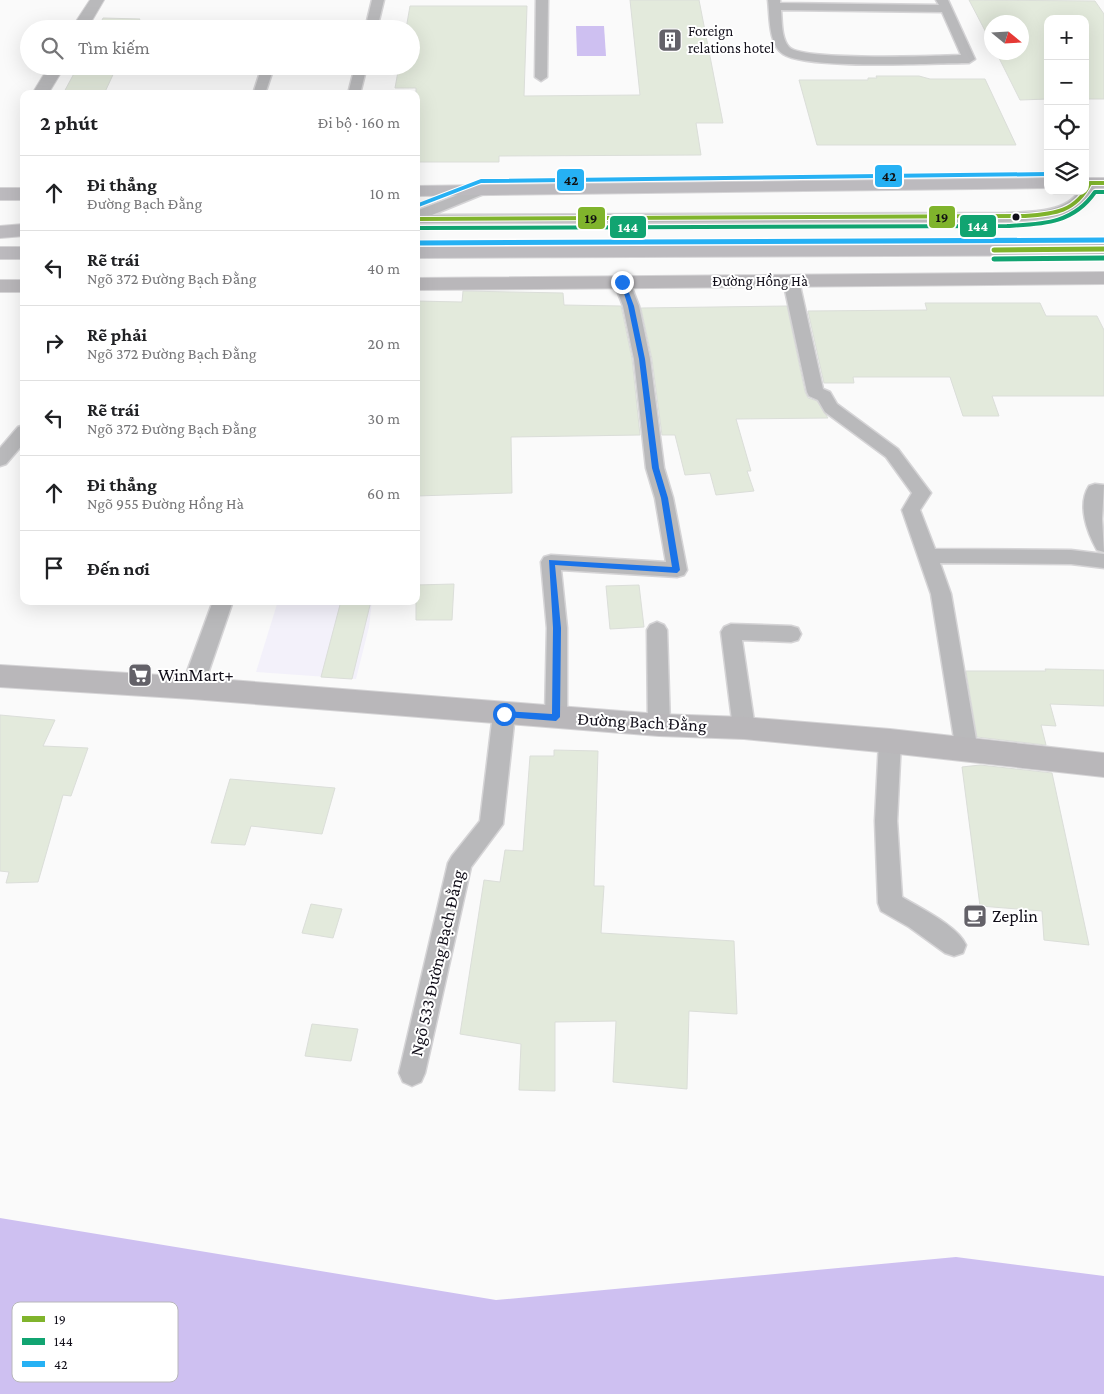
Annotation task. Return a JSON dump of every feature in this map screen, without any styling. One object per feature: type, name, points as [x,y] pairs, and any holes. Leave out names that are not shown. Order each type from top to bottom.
[{"type":"main road","points":[[420,191],[1044,183]]},
{"type":"main road","points":[[0,194],[20,194]]},
{"type":"main road","points":[[0,232],[20,230]]},
{"type":"main road","points":[[420,252],[1104,249]]},
{"type":"main road","points":[[0,253],[20,253]]},
{"type":"street","points":[[84,20],[96,0]]},
{"type":"street","points":[[42,90],[52,75]]},
{"type":"street","name":"Đường Hồng Hà","points":[[420,284],[1104,278]]},
{"type":"street","points":[[0,286],[20,286]]},
{"type":"street","name":"Đường Bạch Đằng","points":[[0,676],[192,688],[659,725],[744,728],[890,741],[1104,765]]},
{"type":"lane","points":[[372,20],[378,0]]},
{"type":"lane","points":[[541,77],[542,0]]},
{"type":"lane","points":[[774,3],[944,5],[969,59],[824,58],[798,56],[788,53],[780,45],[774,3]]},
{"type":"lane","points":[[260,90],[265,75]]},
{"type":"lane","points":[[355,90],[359,75]]},
{"type":"lane","points":[[420,217],[962,218],[1040,215],[1072,206],[1080,200],[1093,183]]},
{"type":"lane","points":[[420,215],[481,190]]},
{"type":"lane","points":[[791,281],[815,392],[824,396],[830,408],[892,454],[922,493],[911,510],[941,594],[967,750]]},
{"type":"lane","points":[[556,717],[557,628],[551,562],[677,570],[664,498],[655,468],[642,359],[631,306],[622,282]]},
{"type":"lane","points":[[0,460],[14,436]]},
{"type":"lane","points":[[1104,491],[1095,490],[1093,519],[1104,545]]},
{"type":"lane","points":[[928,556],[1071,557],[1104,561]]},
{"type":"lane","points":[[192,688],[222,605]]},
{"type":"lane","points":[[657,630],[659,725]]},
{"type":"lane","points":[[744,728],[731,632],[791,634]]},
{"type":"lane","name":"Ngõ 533 Đường Bạch Đằng","points":[[412,1073],[460,863],[491,824],[504,714]]},
{"type":"lane","points":[[890,741],[886,821],[890,903],[918,919],[954,945]]},
{"type":"shaded area","points":[[576,26],[604,26],[606,56],[577,56]]},
{"type":"shaded area","points":[[277,605],[372,605],[369,627],[356,679],[256,672]]},
{"type":"shaded area","points":[[0,1218],[496,1300],[956,1257],[1104,1276],[1104,1394],[0,1394]]},
{"type":"building","points":[[630,0],[699,0],[723,123],[696,123],[701,155],[499,156],[499,162],[420,162],[420,90],[416,90],[416,88],[395,88],[397,75],[420,75],[420,20],[408,20],[410,6],[527,6],[524,96],[640,95]]},
{"type":"building","points":[[969,0],[1095,1],[1104,14],[1104,99],[1089,99],[1089,15],[1044,15],[1044,99],[1020,100],[1000,60],[1029,60],[1029,15],[984,15],[984,29]]},
{"type":"building","points":[[103,18],[140,19],[140,20],[102,20]]},
{"type":"building","points":[[73,75],[113,75],[106,90],[65,90]]},
{"type":"building","points":[[876,76],[919,76],[930,79],[985,79],[1016,145],[817,145],[799,80],[868,80],[868,78],[877,78]]},
{"type":"building","points":[[463,291],[563,293],[564,305],[621,306],[632,359],[640,435],[511,437],[512,493],[420,496],[420,301],[462,302]]},
{"type":"building","points":[[925,303],[1040,303],[1046,316],[1097,316],[1104,330],[1104,396],[992,396],[999,416],[963,416],[950,377],[853,377],[854,383],[824,383],[808,311],[927,310]]},
{"type":"building","points":[[787,306],[805,392],[808,398],[817,401],[828,418],[736,419],[751,471],[747,471],[754,491],[716,495],[710,473],[685,475],[675,435],[662,435],[652,359],[641,308]]},
{"type":"building","points":[[454,584],[452,620],[416,620],[416,605],[420,605],[420,585]]},
{"type":"building","points":[[639,585],[644,627],[610,629],[606,586]]},
{"type":"building","points":[[340,605],[370,605],[352,679],[321,677]]},
{"type":"building","points":[[1045,669],[1104,670],[1104,706],[1050,704],[1056,726],[1041,725],[1046,745],[977,737],[966,671],[1046,671]]},
{"type":"building","points":[[0,715],[55,720],[43,746],[88,748],[71,796],[63,795],[38,882],[6,883],[9,872],[0,871]]},
{"type":"building","points":[[554,750],[598,751],[594,886],[604,886],[601,933],[734,941],[737,1014],[689,1011],[687,1089],[613,1082],[616,1021],[555,1022],[555,1091],[519,1090],[521,1044],[460,1034],[484,880],[500,882],[505,850],[523,851],[530,756],[554,756]]},
{"type":"building","points":[[980,765],[1052,773],[1089,945],[1044,940],[1042,911],[980,906],[962,767]]},
{"type":"building","points":[[230,779],[335,788],[322,834],[251,826],[245,845],[211,843]]},
{"type":"building","points":[[311,904],[342,909],[333,938],[302,933]]},
{"type":"building","points":[[312,1024],[358,1029],[351,1061],[305,1056]]},
{"type":"transit line","name":"42","points":[[420,204],[481,181],[1044,174]]},
{"type":"transit line","name":"19","points":[[420,219],[1006,217],[1045,215],[1073,206],[1080,200],[1090,183],[1104,183]]},
{"type":"transit line","name":"144","points":[[420,228],[1007,226],[1057,220],[1079,211],[1088,203],[1095,192],[1104,192]]},
{"type":"transit line","name":"42","points":[[420,243],[1104,240]]},
{"type":"transit line","name":"19","points":[[994,250],[1104,249]]},
{"type":"transit line","name":"144","points":[[994,259],[1104,258]]},
{"type":"place","name":"Foreign relations hotel","points":[[670,40]]},
{"type":"place","name":"WinMart+","points":[[140,675]]},
{"type":"place","name":"Zeplin","points":[[975,916]]},
{"type":"route","points":[[504,714],[556,717],[557,628],[551,562],[677,570],[664,498],[655,468],[642,359],[631,306],[622,282]]}]
